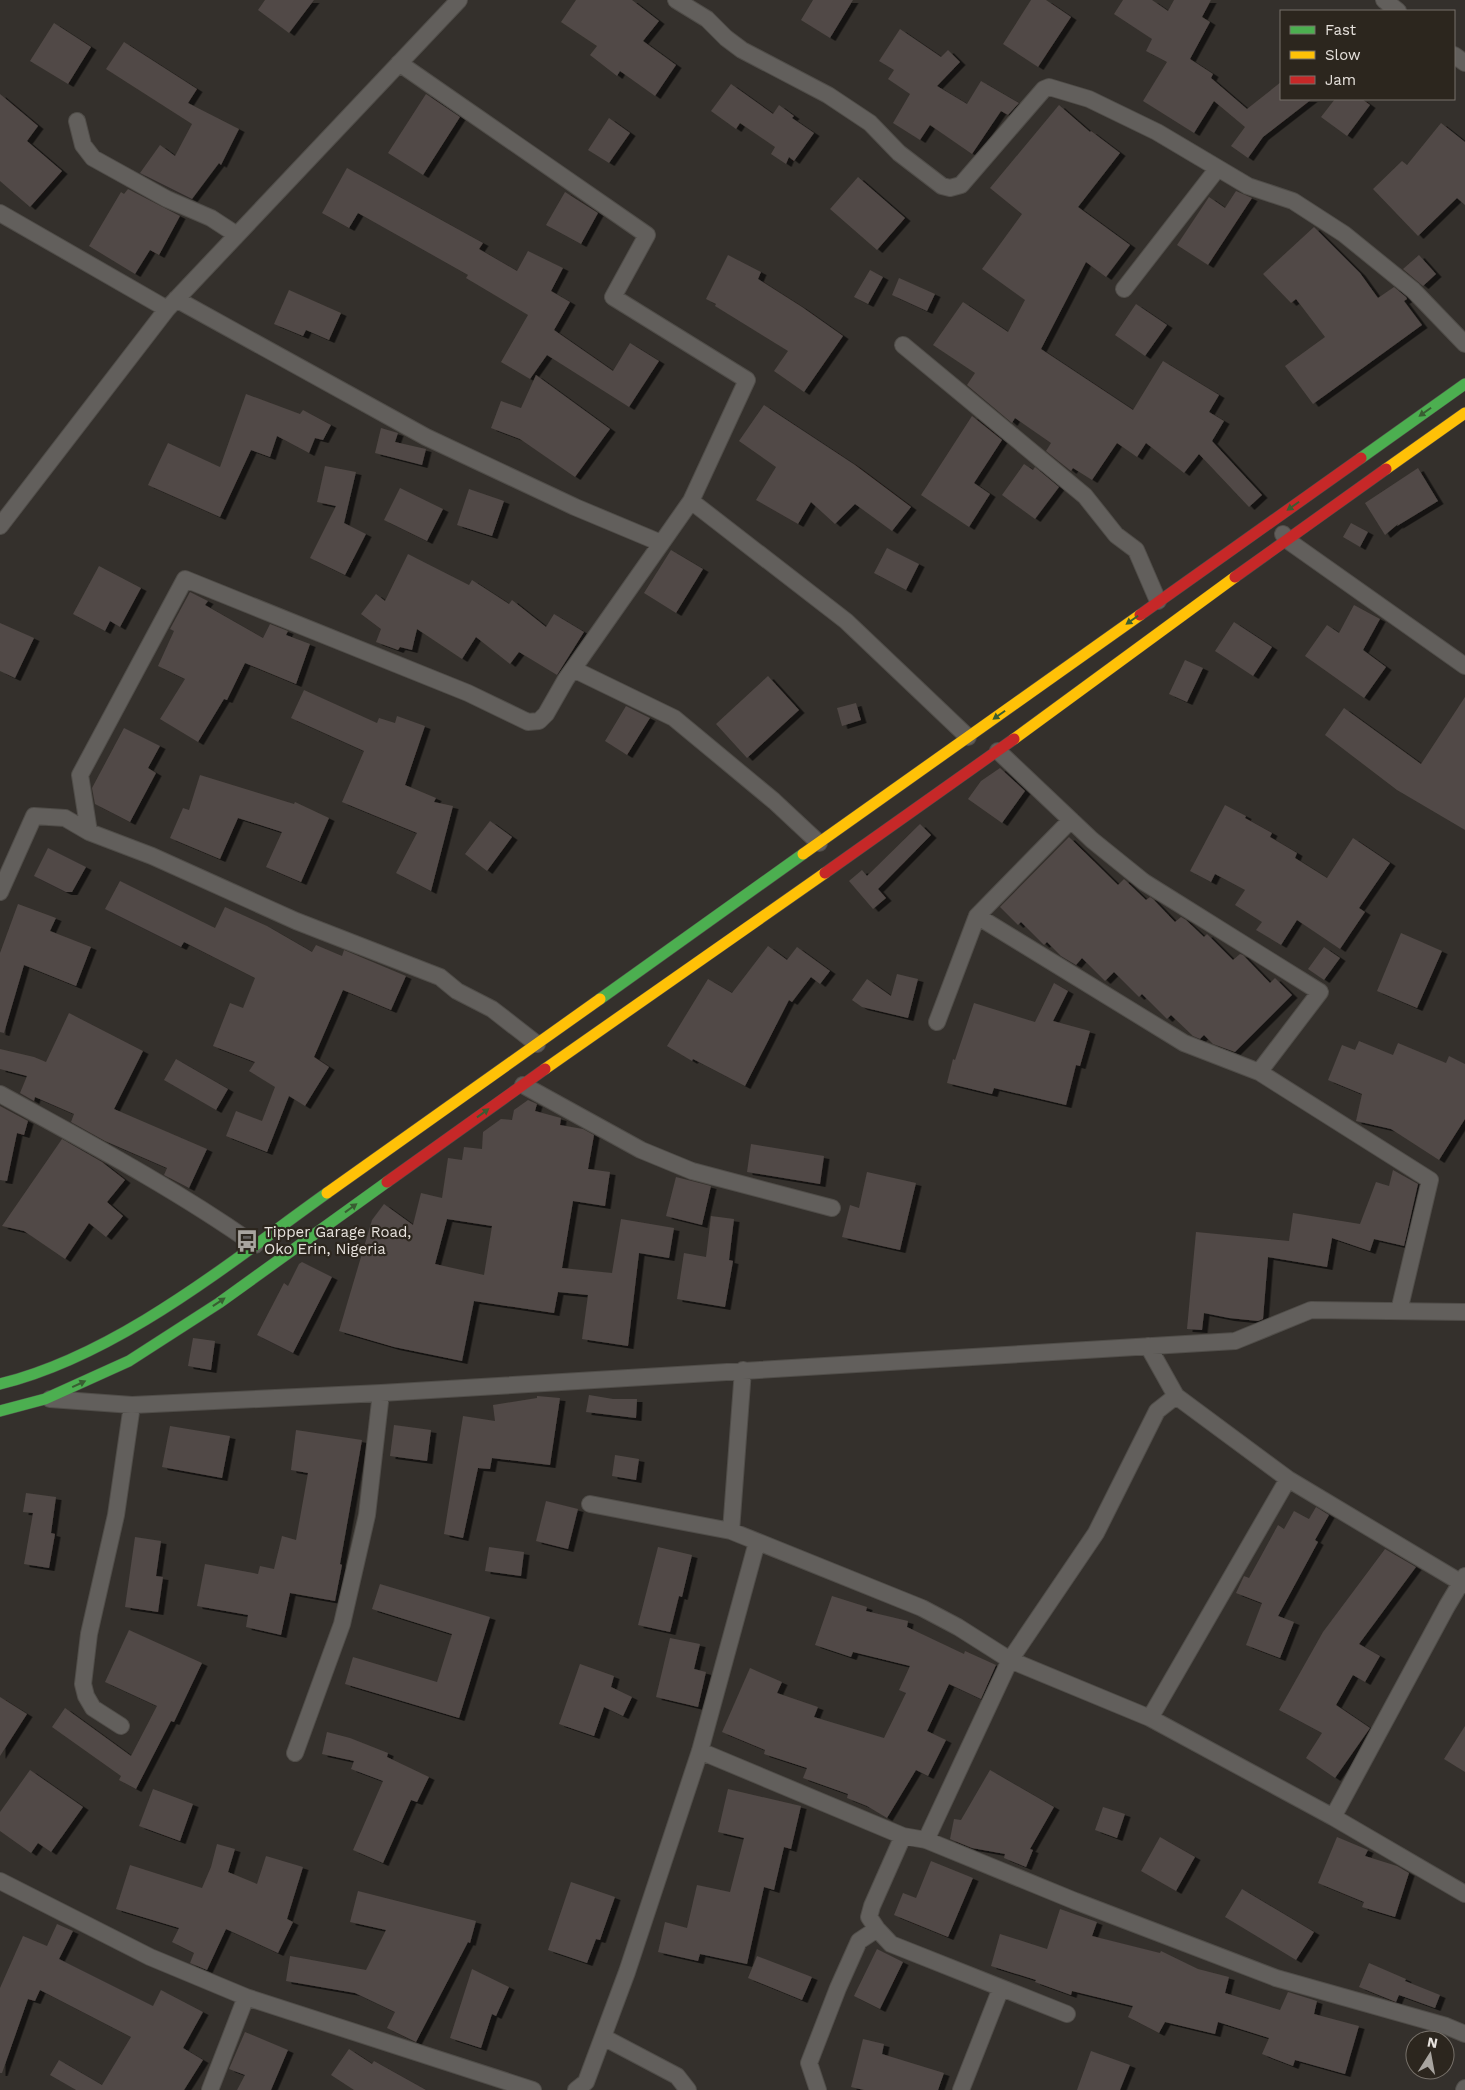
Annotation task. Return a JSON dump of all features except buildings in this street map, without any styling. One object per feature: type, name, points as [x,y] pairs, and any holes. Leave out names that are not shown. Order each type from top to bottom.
[{"type":"main road","points":[[0,1384],[28,1377],[121,1335],[255,1246],[1465,384]]},
{"type":"main road","points":[[0,1411],[45,1399],[129,1361],[219,1303],[523,1085],[998,751],[1162,629],[1465,413]]},
{"type":"street","points":[[0,526],[172,304],[460,0]]},
{"type":"street","points":[[676,0],[708,20],[726,38],[742,50],[828,95],[870,123],[899,153],[942,186],[950,188],[961,185],[1044,88],[1050,87],[1089,99],[1157,132],[1248,186],[1293,201],[1344,234],[1413,290],[1465,344]]},
{"type":"street","points":[[1384,0],[1397,10]]},
{"type":"street","points":[[89,832],[80,775],[185,579],[468,693],[528,722],[539,721],[546,714],[557,692],[691,501],[747,380],[613,297],[647,235],[399,63]]},
{"type":"street","points":[[77,120],[82,145],[93,158],[167,199],[211,218],[237,235]]},
{"type":"street","points":[[1124,289],[1218,168]]},
{"type":"street","points":[[0,213],[426,437],[575,507],[660,543]]},
{"type":"street","points":[[903,345],[1085,496],[1116,535],[1136,550],[1158,601]]},
{"type":"street","points":[[691,501],[846,621],[968,737]]},
{"type":"street","points":[[1273,520],[1287,540],[1465,666]]},
{"type":"street","points":[[574,669],[674,718],[774,801],[819,843]]},
{"type":"street","points":[[998,751],[1092,840],[1144,882],[1320,992],[1259,1072]]},
{"type":"street","points":[[0,892],[34,816],[65,818],[89,832],[152,856],[296,921],[440,977],[457,991],[492,1009],[537,1044]]},
{"type":"street","points":[[937,1022],[977,916],[1071,820]]},
{"type":"street","points":[[977,916],[1184,1043],[1259,1072],[1430,1180],[1399,1311]]},
{"type":"street","points":[[523,1085],[641,1150],[692,1171],[832,1208]]},
{"type":"street","points":[[0,1094],[84,1140],[213,1216],[255,1246]]},
{"type":"street","points":[[28,1377],[45,1399],[132,1405],[381,1393],[1235,1341],[1311,1310],[1465,1312]]},
{"type":"street","points":[[1148,1346],[1176,1396],[1288,1479],[1464,1581],[1334,1817]]},
{"type":"street","points":[[731,1531],[743,1370]]},
{"type":"street","points":[[295,1753],[342,1624],[367,1515],[381,1393]]},
{"type":"street","points":[[926,1840],[1010,1660],[1096,1533],[1157,1411],[1176,1396]]},
{"type":"street","points":[[121,1726],[93,1708],[86,1696],[83,1684],[89,1634],[116,1515],[132,1405]]},
{"type":"street","points":[[1150,1718],[1288,1479]]},
{"type":"street","points":[[590,1504],[731,1531],[922,1608],[958,1627],[1010,1660],[1150,1718],[1334,1817],[1465,1894]]},
{"type":"street","points":[[576,2090],[586,2082],[627,1972],[700,1751],[757,1542]]},
{"type":"street","points":[[700,1751],[903,1836],[926,1840],[1075,1901],[1276,1978],[1446,2026],[1465,2034]]},
{"type":"street","points":[[903,1836],[872,1906],[870,1917],[877,1929],[891,1944],[1066,2014]]},
{"type":"street","points":[[0,1881],[150,1958],[246,1997],[533,2090]]},
{"type":"street","points":[[819,2090],[809,2063],[838,1988],[859,1941],[877,1929]]},
{"type":"street","points":[[961,2090],[1001,1988]]},
{"type":"street","points":[[210,2090],[246,1997]]},
{"type":"street","points":[[603,2037],[677,2076],[688,2090]]},
{"type":"traffic: fast","points":[[1361,458],[1465,384]]},
{"type":"traffic: fast","points":[[600,999],[803,854]]},
{"type":"traffic: fast","points":[[0,1411],[45,1399],[129,1361],[219,1303],[387,1182]]},
{"type":"traffic: fast","points":[[0,1384],[44,1370],[87,1352],[129,1329],[212,1277],[327,1193]]},
{"type":"traffic: slow","points":[[1386,469],[1465,413]]},
{"type":"traffic: slow","points":[[1014,739],[1235,577]]},
{"type":"traffic: slow","points":[[803,854],[1140,615]]},
{"type":"traffic: slow","points":[[545,1069],[825,873]]},
{"type":"traffic: slow","points":[[327,1193],[600,999]]},
{"type":"traffic: jam","points":[[1140,615],[1361,458]]},
{"type":"traffic: jam","points":[[1235,577],[1386,469]]},
{"type":"traffic: jam","points":[[825,873],[1014,739]]},
{"type":"traffic: jam","points":[[387,1182],[545,1069]]},
{"type":"place","name":"Tipper Garage Road, Oko Erin, Nigeria","points":[[247,1241]]}]
